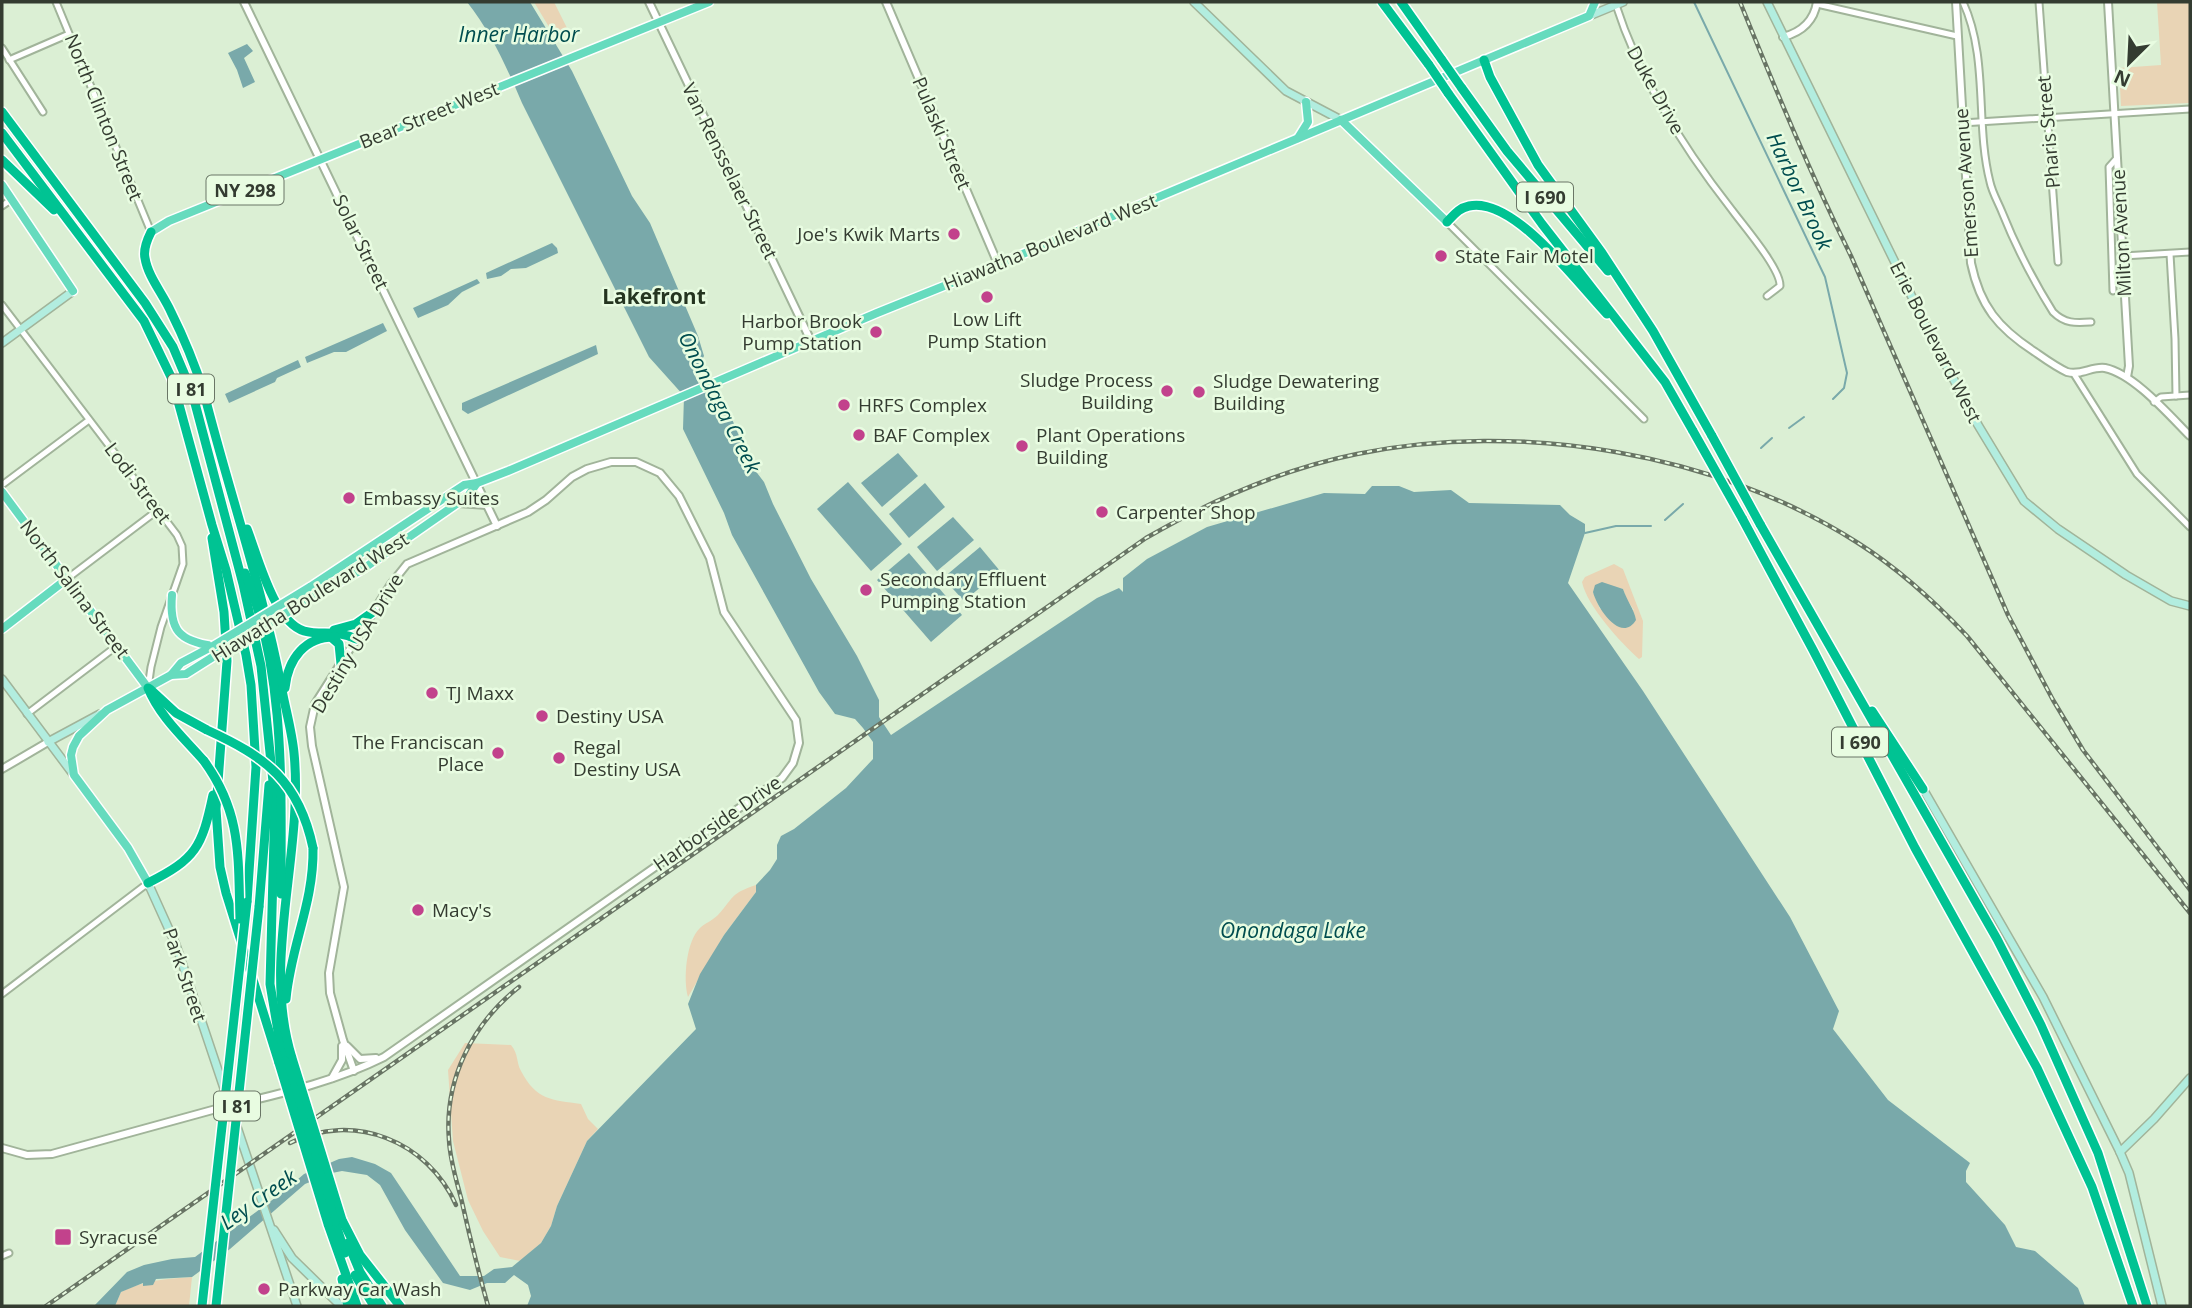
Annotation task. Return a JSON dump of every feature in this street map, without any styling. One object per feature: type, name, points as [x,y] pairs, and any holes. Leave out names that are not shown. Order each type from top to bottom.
[{"type":"highway","name":"I 690","points":[[1381,2],[1542,224],[1665,382],[1742,518],[1915,848],[2043,1079],[2092,1187],[2133,1306]]},
{"type":"highway","name":"I 690","points":[[1401,2],[1514,159],[1633,303],[1666,352],[1760,524],[1997,939],[2041,1025],[2098,1153],[2147,1306]]},
{"type":"highway","points":[[1484,60],[1490,77],[1538,165],[1602,253],[1633,303]]},
{"type":"highway","name":"I 81","points":[[2,112],[145,303],[173,347],[192,392],[261,666],[267,717],[269,790],[216,1306]]},
{"type":"highway","name":"I 81","points":[[2,133],[144,321],[161,353],[181,411],[241,631],[253,707],[256,780],[247,902],[202,1306]]},
{"type":"highway","points":[[2,160],[81,238]]},
{"type":"highway","points":[[1447,222],[1460,209],[1477,205],[1499,210],[1515,220],[1549,251],[1640,347]]},
{"type":"highway","points":[[151,232],[144,250],[148,268],[171,310],[194,363],[272,640],[293,749],[295,785],[280,979],[285,1028]]},
{"type":"highway","points":[[230,489],[283,615],[290,624],[301,630],[355,641]]},
{"type":"highway","points":[[212,526],[213,553],[224,611],[228,661],[216,809],[220,867],[226,893],[285,1061],[335,1222],[353,1259],[382,1306]]},
{"type":"highway","points":[[233,548],[255,600],[270,666],[276,715],[280,760],[282,952]]},
{"type":"highway","points":[[285,704],[286,679],[292,660],[309,644],[356,624],[373,612]]},
{"type":"highway","points":[[329,634],[339,645],[341,664]]},
{"type":"highway","points":[[1850,682],[1883,725],[1923,789]]},
{"type":"highway","points":[[148,688],[176,713],[243,746],[274,770],[297,801],[309,829],[313,848],[313,872],[310,895],[288,983],[285,1061]]},
{"type":"highway","points":[[148,688],[154,703],[204,761],[226,796],[233,816],[237,849],[241,949]]},
{"type":"highway","points":[[267,717],[275,801],[270,984],[279,1037],[347,1258],[361,1288],[374,1306]]},
{"type":"highway","points":[[148,883],[182,864],[200,842],[221,756]]},
{"type":"highway","points":[[335,1222],[334,1243],[347,1301],[357,1306]]},
{"type":"highway","points":[[335,1222],[400,1306]]},
{"type":"main road","name":"Bear Street West","points":[[151,232],[321,158],[709,2]]},
{"type":"main road","points":[[1194,2],[1279,85],[1341,120],[1447,222]]},
{"type":"main road","points":[[1589,16],[1595,2]]},
{"type":"main road","name":"Erie Boulevard West","points":[[1767,2],[1939,352],[1978,425],[2024,500],[2058,530],[2126,575],[2171,601],[2190,606]]},
{"type":"main road","name":"Hiawatha Boulevard West","points":[[172,676],[180,663],[310,587],[464,485],[477,483],[638,416],[1619,3]]},
{"type":"main road","points":[[1296,140],[1308,122],[1306,102]]},
{"type":"main road","points":[[2,185],[73,291],[2,343]]},
{"type":"main road","name":"Hiawatha Boulevard West","points":[[74,775],[71,755],[75,741],[107,710],[172,676],[186,674],[363,569],[468,496],[477,483]]},
{"type":"main road","name":"North Salina Street","points":[[2,492],[148,688]]},
{"type":"main road","points":[[2,629],[68,578]]},
{"type":"main road","points":[[172,595],[172,620],[181,636],[196,643],[213,646]]},
{"type":"main road","name":"Park Street","points":[[2,680],[128,849],[148,883],[176,945],[297,1306]]},
{"type":"main road","points":[[48,742],[107,710]]},
{"type":"main road","points":[[1923,789],[2043,997],[2120,1152],[2129,1173],[2162,1306]]},
{"type":"main road","points":[[2120,1152],[2190,1078]]},
{"type":"main road","points":[[268,1221],[292,1258],[347,1301]]},
{"type":"street","name":"North Clinton Street","points":[[57,2],[151,232]]},
{"type":"street","name":"Solar Street","points":[[244,2],[477,483]]},
{"type":"street","name":"Van Rensselaer Street","points":[[649,2],[811,341]]},
{"type":"street","name":"Pulaski Street","points":[[886,2],[998,264]]},
{"type":"street","name":"Emerson Avenue","points":[[1956,2],[1970,262],[1980,296],[1994,320],[2014,338],[2063,370],[2074,374],[2137,474],[2190,527]]},
{"type":"street","points":[[1963,2],[1976,46],[1990,184],[2025,264],[2056,315],[2070,323],[2091,322]]},
{"type":"street","name":"Pharis Street","points":[[2039,2],[2058,262]]},
{"type":"street","name":"Milton Avenue","points":[[2108,2],[2129,366],[2127,377]]},
{"type":"street","name":"Duke Drive","points":[[1619,3],[1634,54],[1653,90],[1722,197],[1749,230],[1780,281],[1778,290],[1768,296]]},
{"type":"street","points":[[1783,37],[1808,24],[1817,3],[1957,36]]},
{"type":"street","points":[[9,60],[69,34]]},
{"type":"street","points":[[2,48],[43,112]]},
{"type":"street","points":[[1962,123],[2190,109]]},
{"type":"street","points":[[2113,291],[2109,167],[2117,158]]},
{"type":"street","points":[[2,206],[12,200]]},
{"type":"street","points":[[1447,222],[1644,419]]},
{"type":"street","points":[[2123,256],[2190,252]]},
{"type":"street","points":[[2170,254],[2176,396]]},
{"type":"street","name":"Lodi Street","points":[[2,305],[182,545],[183,564],[151,667],[148,688]]},
{"type":"street","points":[[2074,374],[2103,368],[2127,377],[2190,436]]},
{"type":"street","points":[[2154,402],[2161,397],[2190,395]]},
{"type":"street","points":[[2,485],[89,420]]},
{"type":"street","name":"Harborside Drive","points":[[2,1148],[27,1155],[52,1154],[331,1079],[384,1057],[782,778],[793,763],[799,743],[799,734],[790,709],[724,612],[710,558],[679,496],[660,472],[646,465],[624,461],[587,468],[538,506],[497,526]]},
{"type":"street","points":[[477,483],[497,526]]},
{"type":"street","points":[[457,503],[487,505]]},
{"type":"street","points":[[68,578],[158,510]]},
{"type":"street","name":"Destiny USA Drive","points":[[354,1070],[332,1006],[329,973],[341,912],[343,885],[312,746],[310,727],[315,704],[407,564],[497,526]]},
{"type":"street","points":[[27,714],[118,645]]},
{"type":"street","points":[[2,769],[48,742]]},
{"type":"street","points":[[2,994],[148,883]]},
{"type":"street","points":[[342,1041],[360,1059],[384,1057]]},
{"type":"street","points":[[331,1079],[342,1060],[342,1041]]},
{"type":"shaded area","points":[[534,2],[554,2],[567,28],[555,37]]},
{"type":"shaded area","points":[[2157,2],[2190,2],[2190,103],[2121,106],[2119,68],[2161,65]]},
{"type":"shaded area","points":[[1614,564],[1623,569],[1643,621],[1642,657],[1639,659],[1597,613],[1585,592],[1582,582],[1585,577]],"holes":[[[1615,587],[1623,589],[1634,610],[1600,609],[1593,592]]]},
{"type":"shaded area","points":[[756,885],[756,892],[724,935],[688,997],[687,961],[695,934],[718,915],[737,893]]},
{"type":"shaded area","points":[[465,1043],[511,1045],[521,1071],[533,1088],[546,1097],[581,1104],[588,1119],[598,1129],[587,1141],[557,1206],[551,1226],[541,1243],[520,1261],[500,1257],[483,1231],[468,1200],[453,1141],[448,1070]]},
{"type":"shaded area","points":[[192,1277],[189,1306],[115,1306],[121,1292],[130,1288],[155,1281]]},
{"type":"water","name":"Onondaga Lake","points":[[467,2],[530,2],[572,71],[632,196],[650,223],[698,336],[704,356],[694,374],[700,386],[732,419],[751,465],[764,482],[811,579],[857,656],[879,700],[879,717],[891,735],[1097,598],[1119,588],[1123,592],[1123,578],[1147,559],[1207,527],[1324,493],[1365,494],[1372,486],[1399,486],[1414,492],[1451,490],[1469,503],[1560,505],[1585,524],[1585,533],[1568,583],[1643,691],[1790,917],[1839,1011],[1833,1029],[1888,1100],[1970,1163],[1966,1171],[1966,1182],[2005,1225],[2016,1247],[2035,1251],[2078,1288],[2085,1306],[527,1306],[531,1296],[528,1285],[514,1275],[505,1283],[487,1283],[470,1290],[443,1283],[405,1230],[380,1185],[367,1175],[342,1171],[305,1184],[230,1249],[192,1277],[156,1279],[153,1285],[143,1286],[143,1283],[121,1292],[115,1306],[94,1306],[127,1272],[144,1265],[195,1257],[304,1174],[339,1159],[352,1157],[375,1164],[391,1173],[460,1276],[484,1276],[494,1269],[512,1267],[541,1243],[551,1226],[557,1206],[587,1141],[696,1029],[688,1004],[700,974],[724,935],[756,892],[756,885],[777,859],[777,845],[781,836],[846,788],[873,759],[873,742],[863,728],[855,719],[835,714],[819,692],[732,535],[683,429],[684,396],[649,357],[498,51]]},
{"type":"water","points":[[247,44],[253,51],[244,58],[255,82],[243,88],[228,53]]},
{"type":"water","points":[[552,243],[558,253],[526,268],[511,269],[501,276],[487,279],[486,273]]},
{"type":"water","points":[[477,279],[480,283],[462,292],[448,305],[418,318],[413,308]]},
{"type":"water","points":[[383,323],[387,331],[346,352],[334,352],[307,363],[305,357]]},
{"type":"water","points":[[596,345],[598,354],[468,414],[462,410],[462,403]]},
{"type":"water","points":[[298,360],[301,367],[229,403],[225,394]]},
{"type":"water","points":[[898,453],[918,476],[882,507],[861,483]]},
{"type":"water","points":[[848,482],[902,544],[871,571],[817,509]]},
{"type":"water","points":[[925,483],[945,507],[909,538],[889,514]]},
{"type":"water","points":[[953,517],[974,540],[937,571],[917,547]]},
{"type":"water","points":[[980,547],[1000,571],[964,601],[943,578]]},
{"type":"water","points":[[909,553],[962,615],[931,642],[877,580]]},
{"type":"water","points":[[1602,582],[1623,589],[1636,620],[1630,626],[1617,626],[1604,614],[1593,592],[1595,585]]},
{"type":"waterway","name":"Harbor Brook","points":[[1694,2],[1825,277],[1847,373],[1844,388],[1833,399]]},
{"type":"waterway","name":"Harbor Brook","points":[[1789,428],[1804,417]]},
{"type":"waterway","name":"Harbor Brook","points":[[1761,448],[1772,438]]},
{"type":"waterway","name":"Harbor Brook","points":[[1665,520],[1683,504]]},
{"type":"waterway","name":"Harbor Brook","points":[[1585,533],[1616,526],[1651,526]]},
{"type":"railway","points":[[1740,2],[1807,162],[2008,615],[2083,750],[2190,890]]},
{"type":"railway","points":[[46,1306],[1146,538],[1248,487],[1302,468],[1357,454],[1419,444],[1484,441],[1550,443],[1616,452],[1681,466],[1743,486],[1803,512],[1858,543],[1888,564],[1955,623],[2190,913]]},
{"type":"railway","points":[[488,1306],[452,1162],[449,1140],[451,1096],[464,1055],[475,1036],[502,1002],[519,987]]},
{"type":"railway","points":[[290,1143],[314,1134],[339,1130],[386,1138],[408,1149],[427,1164],[456,1205]]},
{"type":"place","name":"Joe's Kwik Marts","points":[[954,234]]},
{"type":"place","name":"State Fair Motel","points":[[1441,256]]},
{"type":"place","name":"Low Lift Pump Station","points":[[987,297]]},
{"type":"place","name":"Harbor Brook Pump Station","points":[[876,332]]},
{"type":"place","name":"Sludge Process Building","points":[[1167,391]]},
{"type":"place","name":"Sludge Dewatering Building","points":[[1199,392]]},
{"type":"place","name":"HRFS Complex","points":[[844,405]]},
{"type":"place","name":"BAF Complex","points":[[859,435]]},
{"type":"place","name":"Plant Operations Building","points":[[1022,446]]},
{"type":"place","name":"Embassy Suites","points":[[349,498]]},
{"type":"place","name":"Carpenter Shop","points":[[1102,512]]},
{"type":"place","name":"Secondary Effluent Pumping Station","points":[[866,590]]},
{"type":"place","name":"TJ Maxx","points":[[432,693]]},
{"type":"place","name":"Destiny USA","points":[[542,716]]},
{"type":"place","name":"The Franciscan Place","points":[[498,753]]},
{"type":"place","name":"Regal Destiny USA","points":[[559,758]]},
{"type":"place","name":"Macy's","points":[[418,910]]},
{"type":"place","name":"Syracuse","points":[[63,1237]]},
{"type":"place","name":"Parkway Car Wash","points":[[264,1289]]},
{"type":"district","name":"Lakefront","points":[[654,296]]},
{"type":"water label","name":"Inner Harbor","points":[[519,34]]},
{"type":"water label","name":"Onondaga Creek","points":[[720,402]]},
{"type":"water label","name":"Ley Creek","points":[[258,1199]]}]
